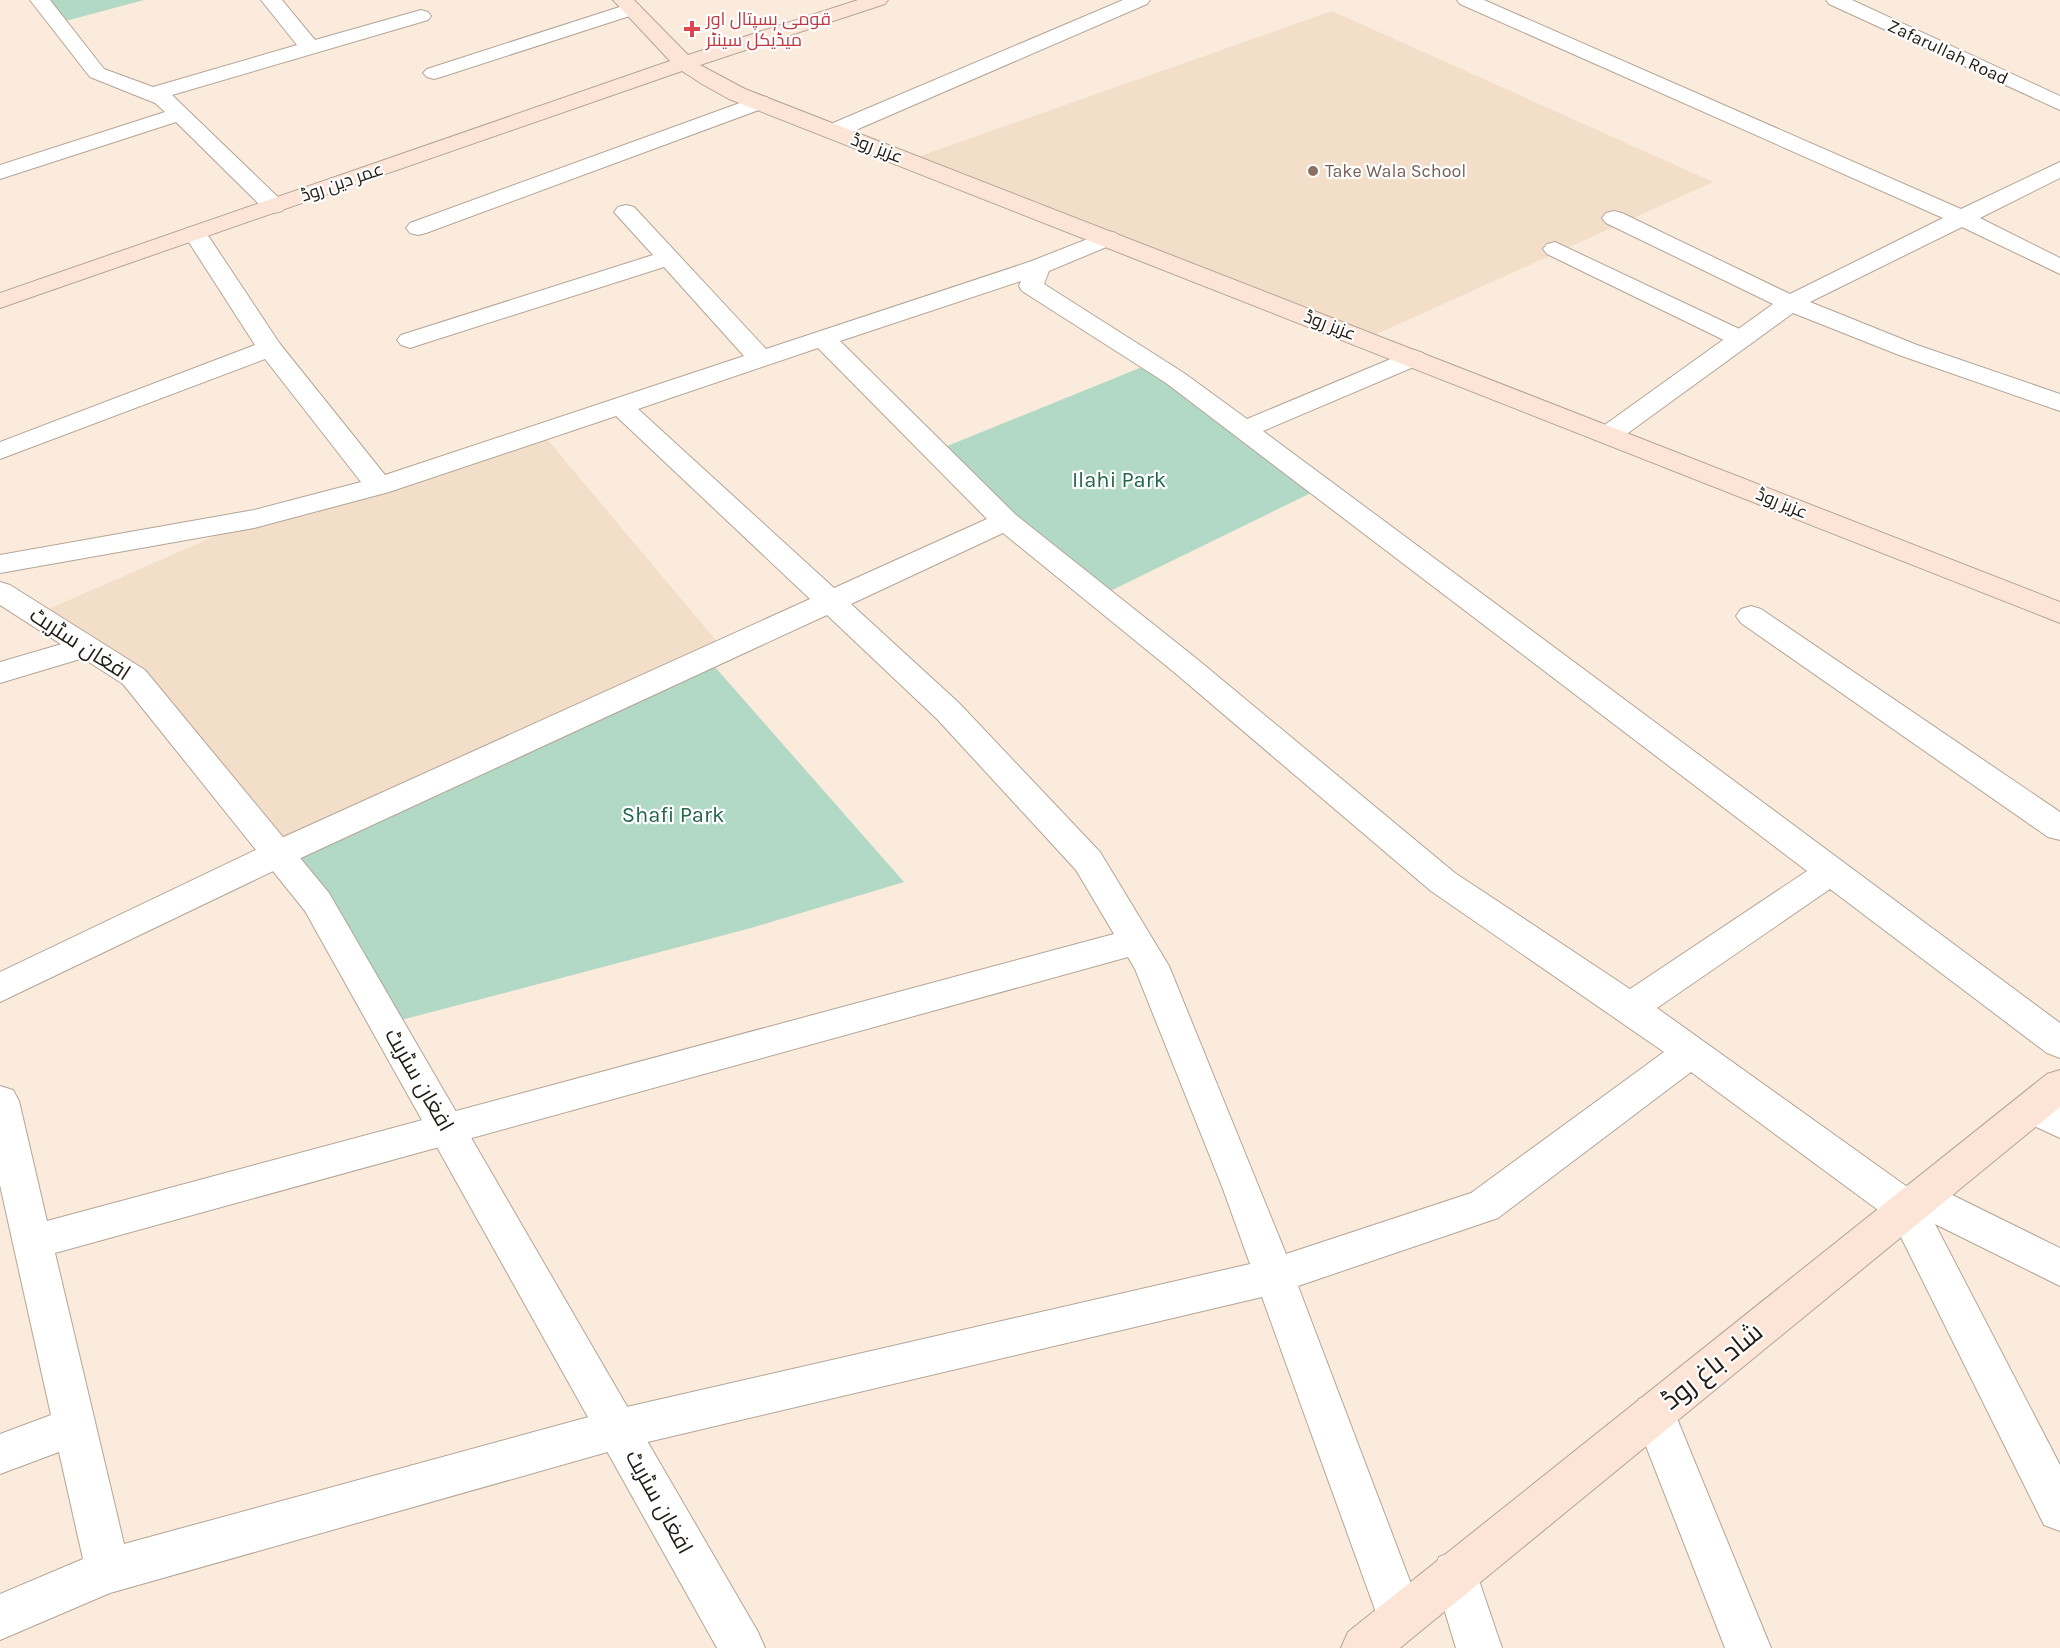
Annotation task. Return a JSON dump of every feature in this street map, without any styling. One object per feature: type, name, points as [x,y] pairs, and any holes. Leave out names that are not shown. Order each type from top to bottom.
[{"type":"main road","name":"عمر دین روڈ","points":[[0,301],[684,63],[878,0]]},
{"type":"main road","name":"عزیز روڈ","points":[[628,5],[684,63],[709,80],[759,102],[2060,613]]},
{"type":"main road","name":"شاد باغ روڈ","points":[[1364,1648],[1914,1204],[2051,1105]]},
{"type":"street","points":[[40,0],[97,73],[164,98],[274,206]]},
{"type":"street","points":[[271,0],[310,48]]},
{"type":"street","points":[[834,131],[1140,0]]},
{"type":"street","points":[[1467,0],[1962,218],[2060,267]]},
{"type":"street","name":"Zafarullah Road","points":[[1836,0],[2060,104]]},
{"type":"street","points":[[434,73],[628,5]]},
{"type":"street","points":[[152,94],[421,16]]},
{"type":"street","points":[[418,228],[759,102]]},
{"type":"street","points":[[0,172],[180,114]]},
{"type":"street","points":[[1608,435],[1790,303],[2060,169]]},
{"type":"street","points":[[626,212],[760,359]]},
{"type":"street","points":[[1614,218],[1790,303],[1908,350],[2060,404]]},
{"type":"street","points":[[195,233],[270,348],[379,486]]},
{"type":"street","points":[[0,564],[254,519],[379,486],[1038,267],[1108,238]]},
{"type":"street","points":[[1556,249],[1741,339]]},
{"type":"street","points":[[410,340],[669,258]]},
{"type":"street","points":[[1038,267],[1031,286],[1175,378],[2060,1043]]},
{"type":"street","points":[[822,338],[1006,521],[1186,666],[1443,882],[1914,1204],[2060,1268]]},
{"type":"street","points":[[0,450],[270,348]]},
{"type":"street","points":[[1244,430],[1413,358]]},
{"type":"street","points":[[620,406],[948,711],[1088,861],[1137,941],[1155,976],[1242,1189],[1401,1618]]},
{"type":"street","points":[[0,988],[278,854],[1006,521]]},
{"type":"street","name":"افغان سٹریٹ","points":[[0,592],[134,677],[317,902],[741,1648]]},
{"type":"street","points":[[1751,616],[2060,828]]},
{"type":"street","points":[[0,673],[86,647]]},
{"type":"street","points":[[1629,1008],[1831,871]]},
{"type":"street","points":[[33,1242],[1137,941]]},
{"type":"street","points":[[0,1617],[108,1571],[618,1429],[1275,1276],[1484,1206],[1691,1052]]},
{"type":"street","points":[[0,1101],[9,1185],[33,1242],[108,1571]]},
{"type":"street","points":[[1914,1204],[2060,1510]]},
{"type":"street","points":[[1654,1413],[1748,1648]]},
{"type":"street","points":[[0,1454],[74,1426]]},
{"type":"street","points":[[1455,1573],[1479,1648]]},
{"type":"shaded area","name":"Take Wala School","points":[[1332,11],[1713,182],[1366,339],[909,160]]},
{"type":"shaded area","points":[[541,432],[724,650],[278,854],[134,677],[35,615],[254,519]]},
{"type":"green space","points":[[40,0],[144,0],[58,23]]},
{"type":"green space","name":"Ilahi Park","points":[[1152,363],[1321,488],[1100,596],[935,451]]},
{"type":"green space","name":"Shafi Park","points":[[707,658],[904,882],[751,928],[386,1024],[278,854]]},
{"type":"place","name":"قومی ہسپتال اور میڈیکل سینٹر","points":[[692,29]]},
{"type":"place","name":"Take Wala School","points":[[1313,171]]}]
